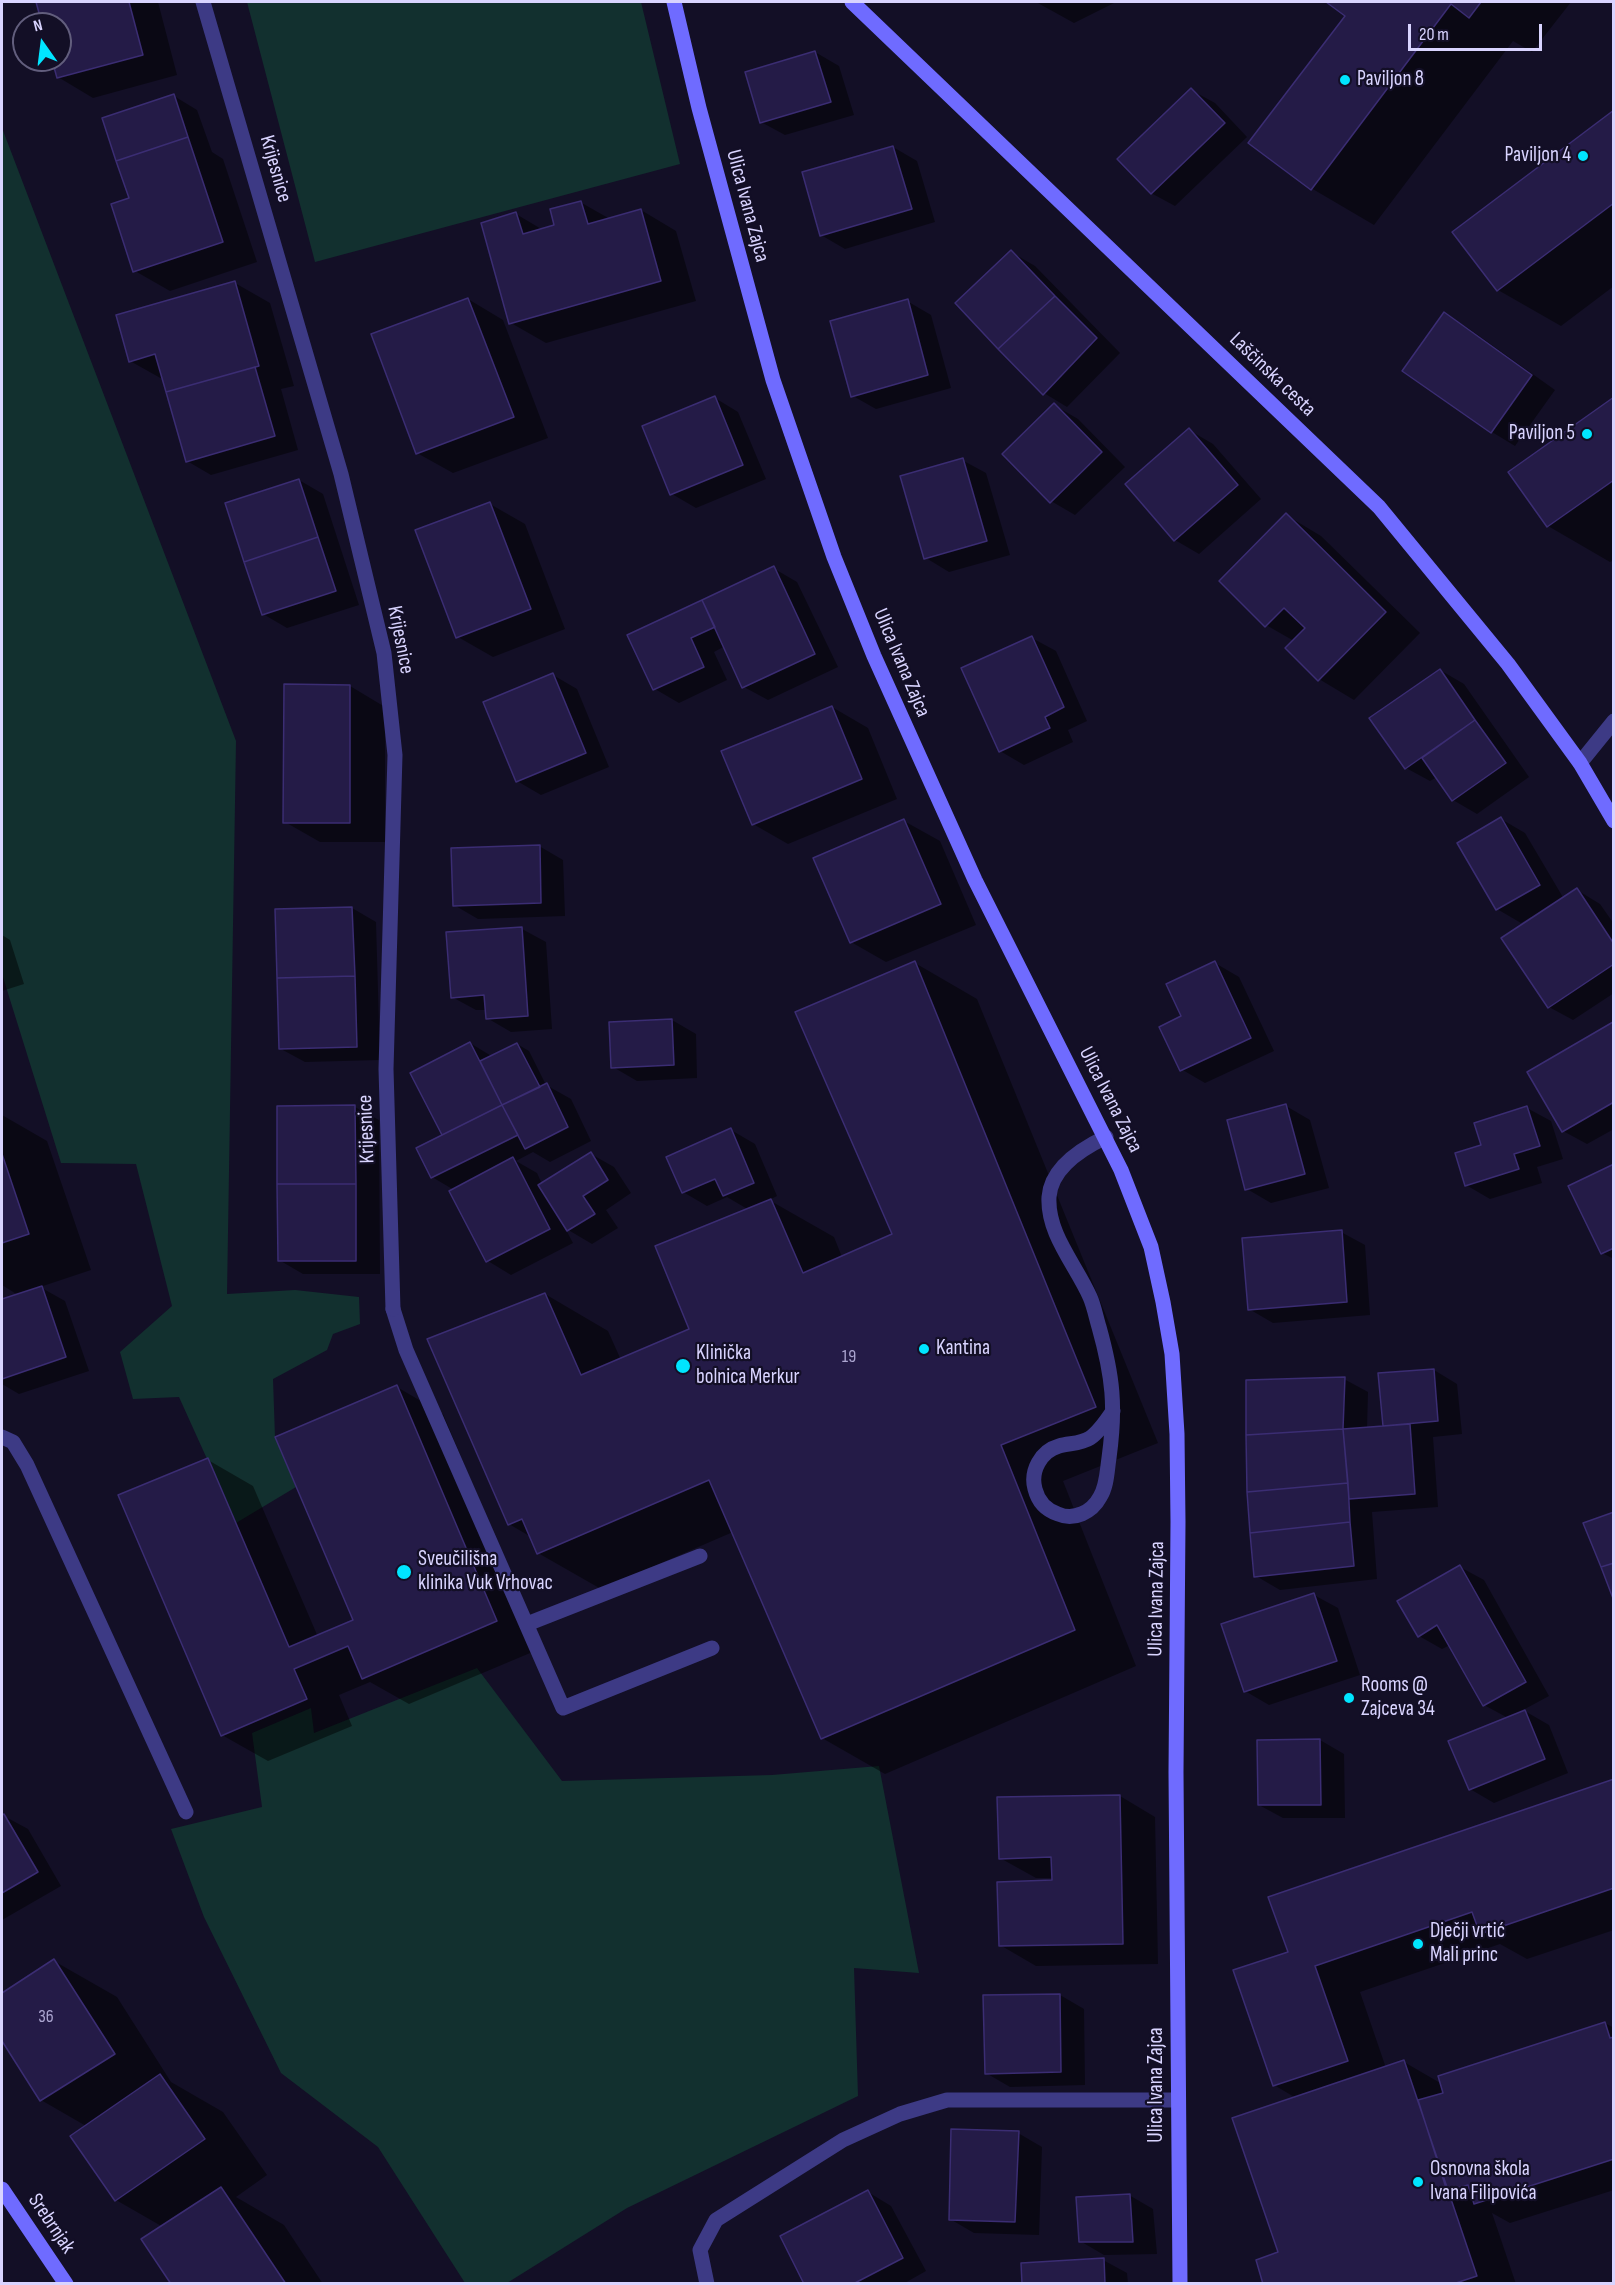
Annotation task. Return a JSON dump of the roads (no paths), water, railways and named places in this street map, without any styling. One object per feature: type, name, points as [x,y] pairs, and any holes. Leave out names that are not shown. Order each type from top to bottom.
[{"type":"main road","name":"Ulica Ivana Zajca","points":[[674,2],[699,108],[772,380],[834,557],[874,656],[975,880],[1106,1137],[1139,1212],[1151,1247],[1172,1354],[1177,1434],[1177,2100],[1180,2283]]},
{"type":"main road","name":"Laščinska cesta","points":[[852,2],[1379,507],[1508,664],[1581,763],[1614,821]]},
{"type":"main road","name":"Srebrnjak","points":[[2,2189],[66,2283]]},
{"type":"street","name":"Krijesnice","points":[[203,2],[340,474],[384,653],[395,755],[386,1069],[393,1309],[406,1350],[563,1708],[712,1648]]},
{"type":"street","points":[[1581,763],[1614,721]]},
{"type":"street","points":[[1106,1137],[1087,1146],[1068,1161],[1058,1174],[1049,1195],[1050,1216],[1058,1238],[1090,1298],[1113,1386],[1113,1411],[1105,1485],[1095,1506],[1086,1513],[1063,1516],[1052,1512],[1042,1504],[1033,1482],[1034,1471],[1040,1460],[1048,1451],[1059,1446],[1089,1439],[1113,1411]]},
{"type":"street","points":[[2,1437],[13,1442],[27,1465],[186,1812]]},
{"type":"street","points":[[527,1624],[700,1556]]},
{"type":"street","points":[[707,2283],[700,2250],[716,2220],[843,2140],[900,2114],[947,2100],[1177,2100]]},
{"type":"place","name":"Paviljon 8","points":[[1345,80]]},
{"type":"place","name":"Paviljon 4","points":[[1583,156]]},
{"type":"place","name":"Paviljon 5","points":[[1587,434]]},
{"type":"place","name":"Kantina","points":[[924,1349]]},
{"type":"place","name":"Klinička bolnica Merkur","points":[[683,1366]]},
{"type":"place","name":"Sveučilišna klinika Vuk Vrhovac","points":[[404,1572]]},
{"type":"place","name":"Rooms @ Zajceva 34","points":[[1349,1698]]},
{"type":"place","name":"Dječji vrtić Mali princ","points":[[1418,1944]]},
{"type":"place","name":"Osnovna škola Ivana Filipovića","points":[[1418,2182]]}]
